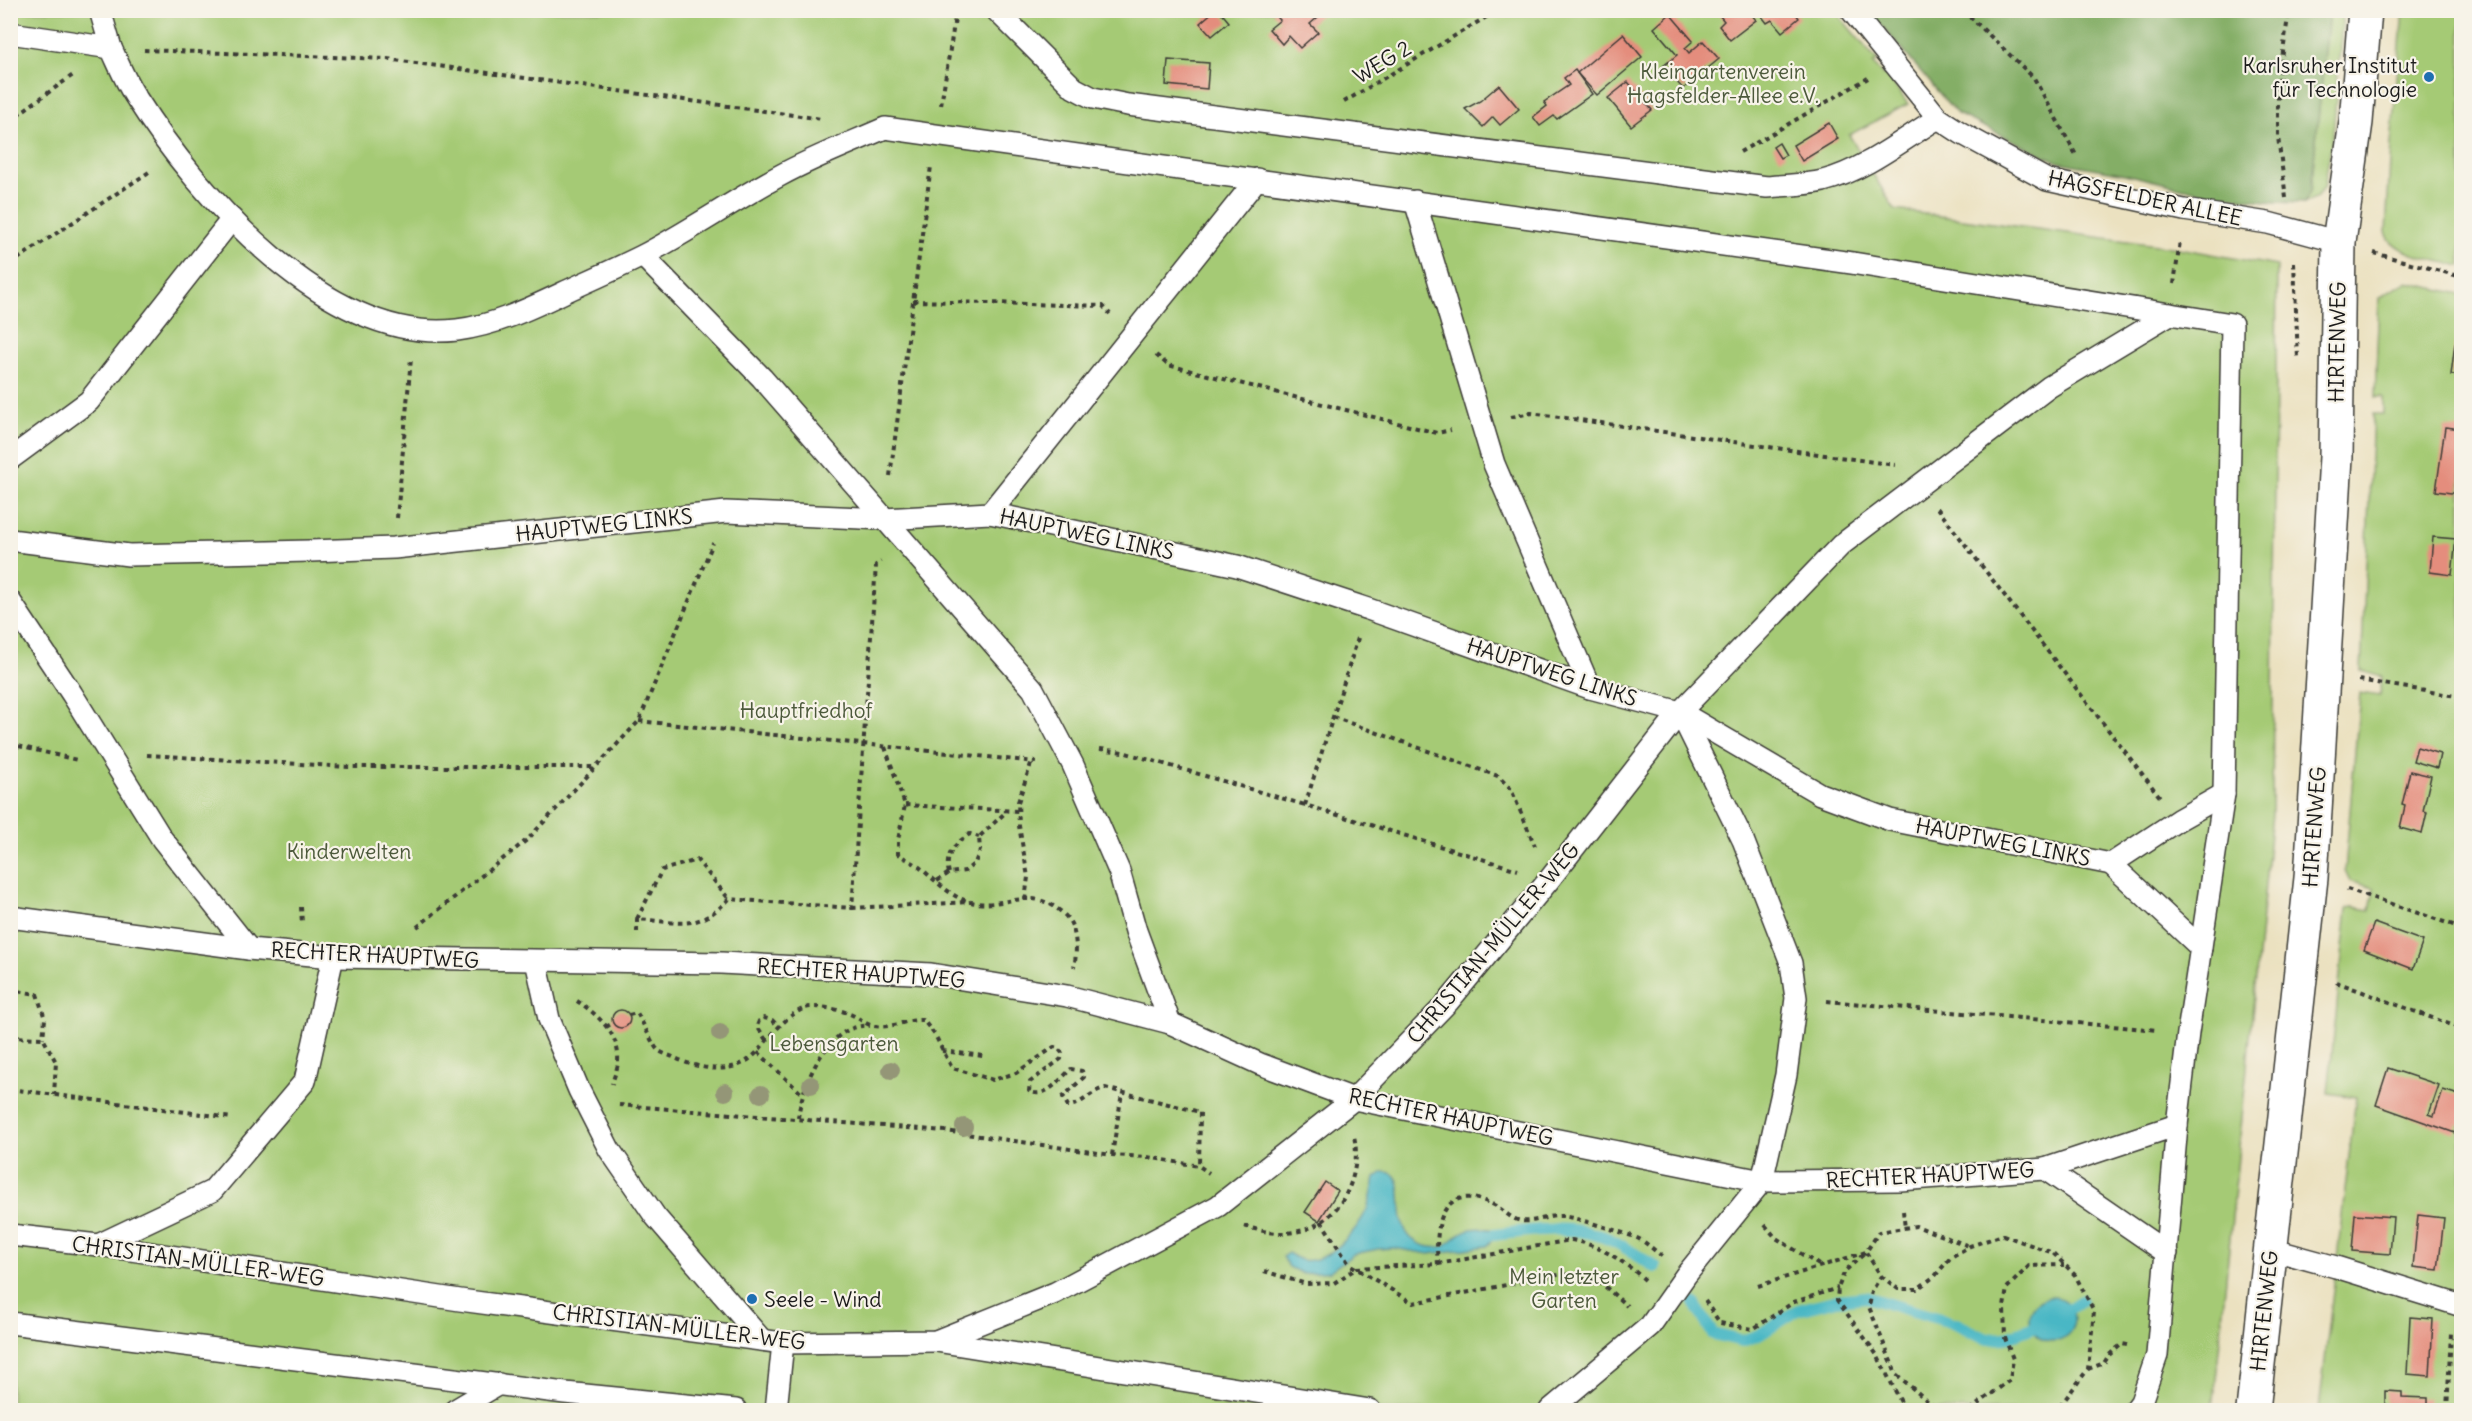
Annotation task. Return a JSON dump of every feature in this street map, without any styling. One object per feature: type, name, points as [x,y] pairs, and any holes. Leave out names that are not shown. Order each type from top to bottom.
[{"type":"street","name":"HIRTENWEG","points":[[2253,1410],[2312,878],[2336,457],[2339,242],[2356,122],[2365,10]]},
{"type":"lane","points":[[100,10],[111,48],[135,98],[176,155],[261,249],[296,277],[342,305],[382,320],[413,328],[456,330],[488,324],[518,314],[643,256],[783,174],[885,128],[1852,263],[2232,324],[2224,794],[2176,1125],[2157,1355],[2141,1402],[2135,1410]]},
{"type":"lane","points":[[996,10],[1074,88],[1093,98],[1151,108],[1767,187],[1823,181],[1846,172],[1866,163],[1938,118]]},
{"type":"lane","name":"HAGSFELDER ALLEE","points":[[1851,10],[1938,118],[2047,180],[2184,210],[2290,228],[2339,242]]},
{"type":"lane","points":[[10,33],[111,48]]},
{"type":"lane","points":[[990,513],[1134,336],[1257,179]]},
{"type":"lane","points":[[1415,201],[1494,464],[1590,688]]},
{"type":"lane","points":[[10,459],[89,401],[232,219]]},
{"type":"lane","points":[[643,256],[762,378],[1033,689],[1069,757],[1119,871],[1136,931],[1170,1023]]},
{"type":"lane","name":"CHRISTIAN-MÜLLER-WEG","points":[[10,1235],[98,1245],[460,1300],[783,1343],[936,1341],[1055,1293],[1218,1206],[1348,1104],[1448,1002],[1550,880],[1680,712],[1841,545],[2049,387],[2170,314]]},
{"type":"lane","name":"HAUPTWEG LINKS","points":[[10,540],[129,555],[394,548],[726,512],[884,519],[990,513],[1237,566],[1368,609],[1590,688],[1680,712],[1820,794],[1890,820],[2111,864],[2201,948]]},
{"type":"lane","points":[[10,601],[72,694],[162,839],[249,949]]},
{"type":"lane","points":[[1550,1410],[1650,1326],[1686,1275],[1762,1181],[1786,1075],[1796,998],[1791,963],[1743,840],[1680,712]]},
{"type":"lane","name":"HAUPTWEG LINKS","points":[[2111,864],[2178,820],[2224,794]]},
{"type":"lane","name":"RECHTER HAUPTWEG","points":[[10,917],[249,949],[333,957],[721,963],[931,974],[1067,996],[1170,1023],[1348,1104],[1762,1181],[1900,1180],[2045,1169],[2176,1125]]},
{"type":"lane","points":[[98,1245],[212,1191],[305,1080],[333,957]]},
{"type":"lane","points":[[536,961],[549,1020],[594,1110],[609,1149],[655,1216],[761,1339]]},
{"type":"lane","points":[[2045,1169],[2167,1253]]},
{"type":"lane","points":[[2270,1249],[2457,1305]]},
{"type":"lane","points":[[10,1323],[498,1384],[566,1402],[736,1410]]},
{"type":"lane","points":[[936,1341],[1370,1410]]},
{"type":"lane","points":[[776,1410],[783,1343]]},
{"type":"lane","points":[[455,1410],[498,1384]]},
{"type":"path","points":[[884,519],[935,136],[955,18],[962,10]]},
{"type":"path","name":"WEG 2","points":[[1343,102],[1498,10]]},
{"type":"path","points":[[1963,10],[2034,78],[2072,149],[2098,190]]},
{"type":"path","points":[[2289,10],[2278,87],[2278,137],[2290,228]]},
{"type":"path","points":[[10,120],[111,48],[387,59],[826,120]]},
{"type":"path","points":[[1736,154],[1869,77]]},
{"type":"path","points":[[10,264],[176,155]]},
{"type":"path","points":[[2339,242],[2462,278]]},
{"type":"path","points":[[913,301],[1103,306],[1168,365],[1437,433],[1531,412],[1941,471]]},
{"type":"path","points":[[394,548],[413,328]]},
{"type":"path","points":[[1920,486],[2178,820]]},
{"type":"path","points":[[378,959],[528,839],[639,722],[726,512]]},
{"type":"path","points":[[852,908],[876,565],[908,547]]},
{"type":"path","points":[[1305,805],[1368,609]]},
{"type":"path","points":[[2381,685],[2462,697]]},
{"type":"path","points":[[1333,717],[1498,776],[1511,789],[1550,880]]},
{"type":"path","points":[[639,722],[1032,761],[1069,757],[1089,748],[1123,752],[1550,880]]},
{"type":"path","points":[[10,744],[55,756],[111,759],[350,766],[596,767]]},
{"type":"path","points":[[885,747],[904,805],[898,854],[970,902]]},
{"type":"path","points":[[1025,900],[1028,877],[1018,826],[1018,802],[1032,761]]},
{"type":"path","points":[[904,805],[1018,811]]},
{"type":"path","points":[[979,837],[1008,810]]},
{"type":"path","points":[[950,873],[946,863],[958,841],[970,834],[979,837]]},
{"type":"path","points":[[937,881],[950,873],[965,871],[975,863],[980,850],[979,837]]},
{"type":"path","points":[[636,963],[637,919],[662,870],[697,860],[729,899],[852,908],[990,903],[1032,898],[1050,903],[1070,922],[1077,953],[1067,996]]},
{"type":"path","points":[[2372,897],[2462,928]]},
{"type":"path","points":[[637,919],[694,923],[714,914],[729,899]]},
{"type":"path","points":[[2339,983],[2462,1029]]},
{"type":"path","points":[[542,988],[566,994],[592,1011],[615,1038],[618,1060],[611,1085],[594,1110]]},
{"type":"path","points":[[10,990],[37,994],[45,1019],[44,1038],[56,1062],[54,1095]]},
{"type":"path","points":[[1796,998],[2188,1033]]},
{"type":"path","points":[[629,1015],[637,1013],[657,1050],[693,1066],[723,1069],[745,1063],[758,1052],[779,1027],[796,1013],[812,1007],[848,1013],[872,1026]]},
{"type":"path","points":[[766,1040],[757,1026],[759,1021],[764,1018],[772,1020],[779,1027]]},
{"type":"path","points":[[798,1118],[807,1080],[824,1051],[847,1029],[861,1025],[894,1027],[911,1020],[923,1020],[936,1035],[952,1068],[993,1080],[1016,1073],[1054,1047],[1062,1053],[1061,1059],[1030,1082],[1029,1091],[1038,1095],[1044,1093],[1071,1070],[1077,1070],[1082,1071],[1084,1077],[1064,1098],[1068,1106],[1083,1101],[1099,1089],[1105,1088],[1200,1112],[1199,1166]]},
{"type":"path","points":[[606,1027],[614,1023]]},
{"type":"path","points":[[10,1037],[44,1038]]},
{"type":"path","points":[[942,1051],[983,1056]]},
{"type":"path","points":[[758,1052],[802,1094]]},
{"type":"path","points":[[10,1089],[269,1123]]},
{"type":"path","points":[[1112,1155],[1122,1093]]},
{"type":"path","points":[[594,1110],[628,1104],[945,1131],[1112,1155],[1147,1157],[1199,1166],[1238,1191]]},
{"type":"path","points":[[1218,1206],[1240,1224],[1267,1233],[1296,1232],[1322,1221],[1338,1208],[1349,1190],[1356,1169],[1356,1148],[1348,1104]]},
{"type":"path","points":[[1438,1264],[1436,1242],[1438,1225],[1446,1206],[1461,1198],[1477,1199],[1494,1205],[1512,1218],[1521,1221],[1562,1216],[1638,1239],[1686,1275],[1720,1323],[1753,1329],[1794,1302],[1838,1288]]},
{"type":"path","points":[[1744,1203],[1776,1238],[1819,1266]]},
{"type":"path","points":[[1322,1221],[1349,1264],[1413,1303],[1563,1274],[1600,1282],[1650,1326]]},
{"type":"path","points":[[1905,1410],[1877,1355],[1837,1300],[1838,1288],[1845,1270],[1866,1252],[1879,1232],[1916,1226],[1970,1246]]},
{"type":"path","points":[[1866,1252],[1881,1276],[1898,1289],[1917,1289],[1935,1276],[1951,1257],[1970,1246],[2003,1235],[2053,1253],[2075,1275],[2094,1311],[2088,1369],[2057,1410]]},
{"type":"path","points":[[1264,1270],[1306,1284],[1334,1283],[1357,1268],[1438,1264],[1571,1240],[1588,1242],[1633,1269],[1668,1300]]},
{"type":"path","points":[[1758,1286],[1866,1252]]},
{"type":"path","points":[[1970,1410],[2010,1380],[2013,1359],[2005,1338],[2004,1307],[2007,1288],[2029,1266],[2064,1264]]},
{"type":"path","points":[[1881,1276],[1872,1291],[1869,1307],[1896,1374],[1938,1410]]},
{"type":"path","points":[[2447,1410],[2457,1305]]},
{"type":"path","points":[[2088,1369],[2104,1363],[2109,1354]]},
{"type":"green space","name":"Hauptfriedhof","points":[[10,11],[1835,11],[1877,61],[1873,64],[1883,76],[1886,74],[1908,104],[1849,135],[1895,210],[2179,248],[2277,266],[2272,814],[2213,1410],[11,1410]]},
{"type":"green space","points":[[1869,11],[2329,11],[2311,189],[2304,203],[2274,202],[2206,193],[2120,173],[2058,162],[1957,114]]},
{"type":"green space","points":[[2329,11],[2343,11],[2333,134],[2324,188],[2317,197],[2304,203],[2311,189]]},
{"type":"green space","name":"Karlsruher Institut für Technologie","points":[[2403,11],[2461,11],[2461,266],[2407,252],[2390,240],[2386,232]]},
{"type":"green space","points":[[2406,282],[2461,294],[2461,1410],[2319,1410],[2356,1097],[2328,1093],[2347,908],[2370,910],[2374,888],[2350,881],[2345,870],[2360,693],[2380,696],[2382,677],[2361,671],[2373,414],[2383,414],[2383,397],[2375,397],[2379,298]]},
{"type":"water","points":[[1383,1172],[1392,1173],[1397,1178],[1405,1228],[1410,1237],[1417,1242],[1426,1246],[1440,1247],[1464,1231],[1476,1228],[1490,1229],[1494,1239],[1487,1246],[1429,1254],[1393,1248],[1378,1249],[1354,1254],[1330,1271],[1303,1274],[1289,1267],[1282,1257],[1288,1253],[1301,1260],[1311,1260],[1331,1252],[1349,1236],[1367,1209],[1375,1178]]},
{"type":"water","points":[[2052,1297],[2067,1304],[2074,1319],[2067,1334],[2052,1341],[2037,1334],[2030,1319],[2037,1304]]},
{"type":"building","points":[[1215,10],[1219,10],[1229,22],[1212,36],[1200,23]]},
{"type":"building","points":[[1275,10],[1326,10],[1310,24],[1318,32],[1300,48],[1289,36],[1282,44],[1269,29],[1280,20],[1273,13]]},
{"type":"building","points":[[1715,10],[1737,10],[1741,14],[1748,10],[1756,20],[1730,40],[1719,26],[1724,21]]},
{"type":"building","points":[[1757,10],[1793,10],[1799,18],[1782,32],[1772,20],[1767,23]]},
{"type":"building","points":[[1670,14],[1693,41],[1685,48],[1689,53],[1703,41],[1719,59],[1683,89],[1663,66],[1677,55],[1654,28]]},
{"type":"building","points":[[1623,34],[1642,57],[1597,95],[1577,73]]},
{"type":"building","points":[[1168,60],[1209,63],[1207,89],[1166,85]]},
{"type":"building","points":[[1575,70],[1592,94],[1557,119],[1554,116],[1540,126],[1533,117],[1547,106],[1544,102],[1569,85],[1564,78]]},
{"type":"building","points":[[1628,82],[1652,110],[1631,126],[1608,98]]},
{"type":"building","points":[[1499,85],[1519,109],[1500,125],[1493,117],[1483,127],[1465,109],[1480,101]]},
{"type":"building","points":[[1829,123],[1838,139],[1802,161],[1793,145]]},
{"type":"building","points":[[1779,143],[1786,155],[1780,158],[1773,147]]},
{"type":"building","points":[[2455,343],[2462,344],[2462,376],[2451,375]]},
{"type":"building","points":[[2445,427],[2462,429],[2459,494],[2436,491]]},
{"type":"building","points":[[2433,537],[2456,539],[2452,575],[2430,572]]},
{"type":"building","points":[[2417,747],[2440,754],[2437,768],[2413,761]]},
{"type":"building","points":[[2410,771],[2431,776],[2423,811],[2427,812],[2422,834],[2400,828],[2405,806],[2402,805]]},
{"type":"building","points":[[2374,923],[2423,941],[2413,969],[2364,950]]},
{"type":"building","points":[[617,1010],[625,1010],[630,1015],[628,1026],[617,1028],[612,1023],[612,1015]]},
{"type":"building","points":[[2388,1068],[2439,1085],[2429,1114],[2434,1116],[2443,1090],[2462,1096],[2462,1125],[2458,1124],[2455,1133],[2376,1105]]},
{"type":"building","points":[[1325,1182],[1338,1191],[1319,1221],[1305,1212]]},
{"type":"building","points":[[2355,1214],[2393,1217],[2390,1254],[2352,1251]]},
{"type":"building","points":[[2418,1215],[2444,1218],[2438,1270],[2413,1267]]},
{"type":"building","points":[[2410,1317],[2433,1319],[2430,1376],[2407,1374]]},
{"type":"building","points":[[2385,1391],[2402,1392],[2402,1397],[2428,1398],[2428,1410],[2385,1410]]},
{"type":"waterway","points":[[1494,1235],[1525,1231],[1586,1232],[1615,1242],[1655,1267]]},
{"type":"waterway","points":[[1694,1303],[1713,1334],[1742,1341],[1759,1335],[1798,1310],[1837,1300],[1866,1297],[1957,1324],[1987,1339],[2005,1338],[2031,1328]]},
{"type":"waterway","points":[[2069,1309],[2081,1301]]},
{"type":"place","name":"Karlsruher Institut für Technologie","points":[[2429,77]]},
{"type":"place","name":"Seele - Wind","points":[[752,1299]]},
{"type":"park label","name":"Kleingartenverein Hagsfelder-Allee e.V.","points":[[1723,83]]},
{"type":"park label","name":"Kinderwelten","points":[[349,851]]},
{"type":"park label","name":"Lebensgarten","points":[[834,1043]]},
{"type":"park label","name":"Mein letzter Garten","points":[[1564,1288]]}]
